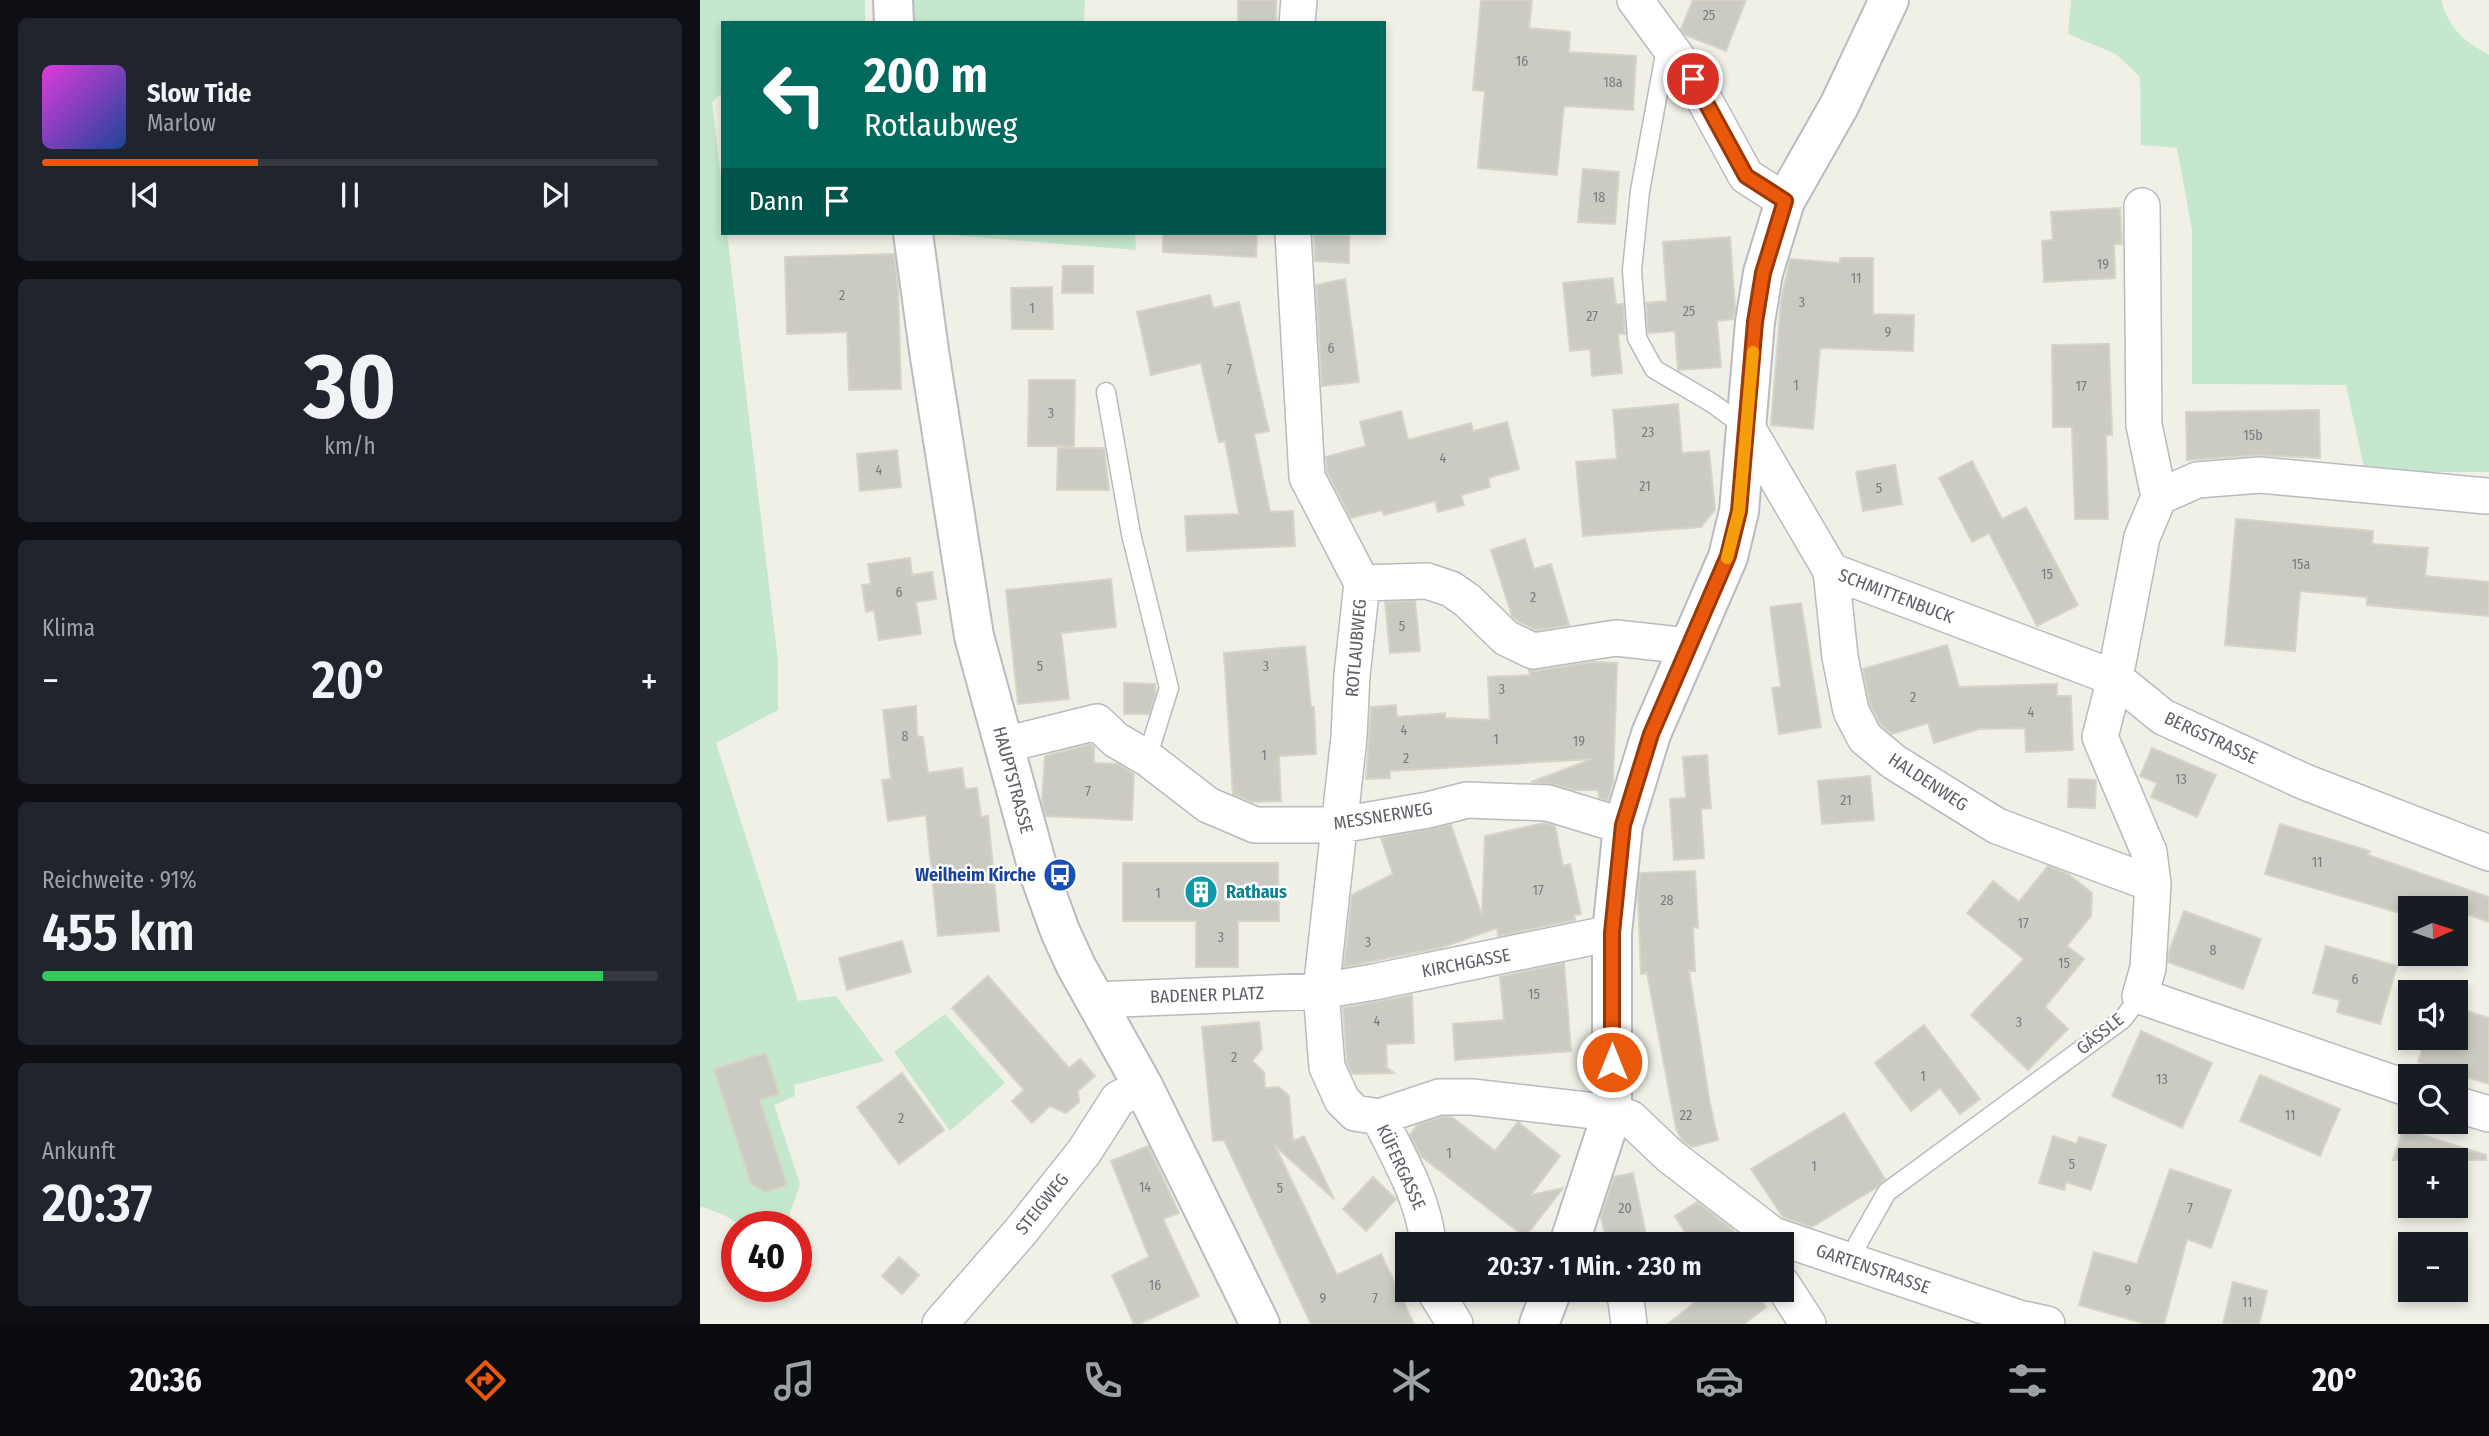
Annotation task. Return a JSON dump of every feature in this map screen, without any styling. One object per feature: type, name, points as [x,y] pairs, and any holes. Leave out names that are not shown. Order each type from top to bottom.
[{"type":"street","points":[[893,0],[894,21]]},
{"type":"street","points":[[1297,21],[1299,0]]},
{"type":"street","points":[[1635,0],[1693,79],[1746,176],[1785,201]]},
{"type":"street","points":[[1576,1232],[1612,1113],[1612,933],[1623,825],[1651,734],[1728,556],[1739,511],[1755,322],[1763,273],[1785,201],[1839,106],[1889,0]]},
{"type":"street","points":[[2115,678],[2141,537],[2159,497],[2144,425],[2142,206]]},
{"type":"street","name":"HAUPTSTRASSE","points":[[913,235],[974,636],[1039,873],[1060,931],[1094,1000],[1143,1086],[1260,1324]]},
{"type":"street","name":"ROTLAUBWEG","points":[[1293,235],[1307,477],[1362,583],[1340,825],[1321,991]]},
{"type":"street","name":"SCHMITTENBUCK","points":[[1748,429],[1831,571],[2115,678]]},
{"type":"street","points":[[2159,497],[2197,480],[2260,475],[2486,496]]},
{"type":"street","name":"HALDENWEG","points":[[1831,571],[1840,657],[1851,711],[1865,738],[1894,762],[1997,826],[2153,884]]},
{"type":"street","points":[[1362,583],[1427,580],[1451,589],[1468,601],[1506,638],[1534,651],[1616,638],[1688,646]]},
{"type":"street","name":"BERGSTRASSE","points":[[2115,678],[2163,717],[2305,782],[2489,853]]},
{"type":"street","name":"GÄSSLE","points":[[2115,678],[2100,737],[2150,852],[2153,884],[2148,968],[2140,996]]},
{"type":"street","name":"MESSNERWEG","points":[[1004,745],[1097,722],[1116,740],[1147,758],[1208,805],[1255,825],[1340,825],[1428,810],[1467,800],[1548,803],[1623,825]]},
{"type":"street","name":"KIRCHGASSE","points":[[1321,991],[1612,933]]},
{"type":"street","name":"BADENER PLATZ","points":[[1094,1000],[1321,991]]},
{"type":"street","name":"KÜFERGASSE","points":[[1321,991],[1327,1067],[1342,1100],[1355,1113],[1378,1117],[1413,1186],[1427,1232]]},
{"type":"street","points":[[2140,996],[2398,1085]]},
{"type":"street","name":"STEIGWEG","points":[[940,1324],[1021,1231],[1076,1162],[1118,1100],[1143,1086]]},
{"type":"street","points":[[1378,1117],[1439,1097],[1472,1097],[1612,1113]]},
{"type":"street","points":[[2468,1108],[2489,1114]]},
{"type":"street","name":"GARTENSTRASSE","points":[[1612,1113],[1630,1118],[1761,1232]]},
{"type":"street","name":"GARTENSTRASSE","points":[[1794,1246],[1854,1263],[2019,1318],[2047,1324]]},
{"type":"street","points":[[1441,1302],[1455,1324]]},
{"type":"street","points":[[1539,1324],[1547,1302]]},
{"type":"street","points":[[1626,1302],[1629,1324]]},
{"type":"street","points":[[1794,1302],[1808,1324]]},
{"type":"lane","points":[[1667,42],[1640,191],[1632,270],[1637,338],[1654,369],[1712,403],[1748,429]]},
{"type":"lane","points":[[1106,392],[1131,534],[1169,688],[1147,758]]},
{"type":"lane","name":"GÄSSLE","points":[[1854,1263],[1858,1243],[1887,1192],[2123,1019],[2140,996]]},
{"type":"green space","points":[[700,0],[865,0],[865,21],[721,21],[721,94],[712,102],[721,177],[721,235],[727,235],[778,661],[778,710],[716,743],[798,1001],[836,996],[884,1061],[794,1085],[795,1096],[774,1105],[800,1184],[791,1211],[721,1211],[721,1214],[700,1206]]},
{"type":"green space","points":[[909,0],[1085,0],[1084,21],[910,21]]},
{"type":"green space","points":[[2071,0],[2441,0],[2453,27],[2489,55],[2489,472],[2365,472],[2346,385],[2192,384],[2192,230],[2177,148],[2141,145],[2140,77],[2116,54],[2068,34]]},
{"type":"green space","points":[[952,235],[1135,235],[1136,250]]},
{"type":"green space","points":[[945,1014],[1005,1083],[950,1131],[894,1052]]},
{"type":"building","points":[[1238,0],[1276,0],[1276,21],[1238,21]]},
{"type":"building","points":[[1481,0],[1532,0],[1529,28],[1570,32],[1569,52],[1636,56],[1633,110],[1564,106],[1557,175],[1478,168],[1485,91],[1473,90]]},
{"type":"building","points":[[1693,0],[1746,0],[1726,51],[1685,35],[1681,29]]},
{"type":"building","points":[[1583,169],[1619,172],[1615,224],[1578,222]]},
{"type":"building","points":[[2120,208],[2122,244],[2114,244],[2115,278],[2044,282],[2042,241],[2053,240],[2051,212]]},
{"type":"building","points":[[1163,235],[1257,235],[1256,257],[1163,252]]},
{"type":"building","points":[[1314,235],[1349,235],[1349,263],[1315,261]]},
{"type":"building","points":[[1730,237],[1735,309],[1733,319],[1717,321],[1721,367],[1678,370],[1675,331],[1648,333],[1646,303],[1667,301],[1663,242]]},
{"type":"building","points":[[894,254],[898,288],[901,389],[849,390],[847,332],[787,334],[785,257]]},
{"type":"building","points":[[1840,258],[1873,258],[1873,314],[1914,315],[1913,351],[1820,348],[1813,429],[1771,425],[1781,301],[1790,259],[1840,263]]},
{"type":"building","points":[[1063,266],[1093,266],[1093,293],[1062,293]]},
{"type":"building","points":[[1613,278],[1616,305],[1623,304],[1625,334],[1618,334],[1622,373],[1592,376],[1590,349],[1570,351],[1563,283]]},
{"type":"building","points":[[1345,279],[1359,382],[1322,386],[1316,285]]},
{"type":"building","points":[[1052,287],[1053,329],[1012,329],[1011,288]]},
{"type":"building","points":[[1210,295],[1213,308],[1239,302],[1269,431],[1254,434],[1270,512],[1293,511],[1295,546],[1187,551],[1185,516],[1239,514],[1225,441],[1219,442],[1201,363],[1151,375],[1137,312]]},
{"type":"building","points":[[2109,344],[2112,435],[2106,435],[2108,519],[2075,519],[2072,427],[2053,427],[2052,345]]},
{"type":"building","points":[[1029,380],[1075,380],[1074,446],[1028,446]]},
{"type":"building","points":[[1678,404],[1682,453],[1709,451],[1715,510],[1701,527],[1583,536],[1576,462],[1617,459],[1613,410]]},
{"type":"building","points":[[2319,410],[2320,458],[2258,455],[2187,460],[2186,412]]},
{"type":"building","points":[[1401,411],[1408,440],[1471,423],[1473,431],[1507,422],[1519,469],[1488,478],[1490,487],[1461,495],[1464,505],[1438,512],[1435,501],[1384,515],[1382,510],[1351,518],[1327,472],[1326,457],[1366,446],[1360,422]]},
{"type":"building","points":[[1058,448],[1104,448],[1109,490],[1057,490]]},
{"type":"building","points":[[897,450],[901,487],[860,491],[857,454]]},
{"type":"building","points":[[1972,461],[2002,519],[2026,507],[2078,605],[2037,626],[1989,533],[1972,542],[1939,478]]},
{"type":"building","points":[[1895,465],[1902,504],[1863,511],[1856,472]]},
{"type":"building","points":[[2236,519],[2373,531],[2372,544],[2428,548],[2425,576],[2489,582],[2489,616],[2367,605],[2367,597],[2300,591],[2295,651],[2225,645]]},
{"type":"building","points":[[1525,539],[1534,569],[1551,564],[1569,625],[1536,630],[1512,616],[1491,550]]},
{"type":"building","points":[[910,558],[912,575],[932,572],[936,599],[916,602],[921,634],[879,640],[874,610],[866,612],[862,585],[871,584],[868,564]]},
{"type":"building","points":[[1111,579],[1116,627],[1061,633],[1069,699],[1018,704],[1006,590]]},
{"type":"building","points":[[1415,601],[1420,651],[1390,653],[1385,602]]},
{"type":"building","points":[[1801,603],[1821,727],[1779,734],[1772,688],[1781,687],[1770,607]]},
{"type":"building","points":[[1947,645],[1959,687],[2057,684],[2057,696],[2071,696],[2073,750],[2026,752],[2025,728],[1979,729],[1934,743],[1928,723],[1892,734],[1881,725],[1870,704],[1863,669]]},
{"type":"building","points":[[1305,646],[1311,707],[1314,707],[1316,754],[1279,756],[1281,801],[1253,802],[1233,794],[1224,653]]},
{"type":"building","points":[[1594,662],[1617,663],[1613,782],[1608,800],[1599,798],[1598,790],[1573,790],[1554,784],[1531,782],[1592,759],[1390,771],[1390,778],[1366,779],[1371,707],[1396,705],[1397,717],[1445,713],[1445,718],[1490,720],[1488,677],[1530,675],[1529,670]]},
{"type":"building","points":[[1124,683],[1155,684],[1155,696],[1149,714],[1124,714]]},
{"type":"building","points":[[916,706],[917,736],[923,737],[928,773],[962,768],[965,789],[977,788],[981,817],[988,816],[999,931],[938,936],[926,815],[888,821],[882,780],[891,779],[883,710]]},
{"type":"building","points":[[1091,744],[1094,747],[1094,763],[1118,764],[1134,774],[1132,820],[1046,816],[1042,802],[1045,756]]},
{"type":"building","points":[[2152,748],[2216,775],[2197,817],[2151,797],[2157,783],[2140,776]]},
{"type":"building","points":[[1707,755],[1711,808],[1701,809],[1704,858],[1674,860],[1670,799],[1686,798],[1683,757]]},
{"type":"building","points":[[1870,776],[1874,820],[1822,824],[1818,781]]},
{"type":"building","points":[[2069,779],[2096,780],[2095,808],[2068,807]]},
{"type":"building","points":[[1544,823],[1555,826],[1563,866],[1570,864],[1581,914],[1574,915],[1575,920],[1498,936],[1497,928],[1443,947],[1344,967],[1352,895],[1393,874],[1381,838],[1451,825],[1482,916],[1485,836]]},
{"type":"building","points":[[2280,824],[2370,851],[2368,855],[2489,897],[2489,922],[2468,915],[2468,896],[2398,896],[2398,913],[2265,874]]},
{"type":"building","name":"Rathaus","points":[[1123,863],[1278,863],[1279,921],[1238,921],[1238,967],[1196,967],[1196,921],[1123,921]]},
{"type":"building","points":[[2048,866],[2068,874],[2092,893],[2091,916],[2067,946],[2084,959],[2045,1007],[2068,1029],[2028,1070],[1971,1015],[2024,959],[1967,913],[1993,881],[2019,902]]},
{"type":"building","points":[[1695,871],[1698,928],[1693,927],[1695,971],[1689,971],[1718,1140],[1692,1147],[1682,1140],[1676,1128],[1647,973],[1641,974],[1638,897],[1640,873]]},
{"type":"building","points":[[2184,911],[2261,939],[2243,989],[2168,962]]},
{"type":"building","points":[[902,941],[911,972],[847,990],[839,958]]},
{"type":"building","points":[[2326,946],[2397,966],[2380,1024],[2337,1012],[2340,1000],[2313,993]]},
{"type":"building","points":[[1564,963],[1571,1051],[1455,1060],[1453,1024],[1504,1020],[1500,977]]},
{"type":"building","points":[[988,976],[1069,1068],[1080,1059],[1095,1076],[1078,1091],[1079,1102],[1066,1113],[1050,1106],[1032,1123],[1012,1101],[1024,1090],[952,1008]]},
{"type":"building","points":[[1412,995],[1414,1043],[1386,1044],[1387,1065],[1384,1065],[1394,1073],[1352,1074],[1347,1062],[1343,1008]]},
{"type":"building","points":[[2468,1011],[2489,1018],[2489,1084],[2468,1077],[2468,1064],[2418,1062],[2422,1050],[2468,1050]]},
{"type":"building","points":[[1259,1022],[1262,1049],[1252,1061],[1264,1072],[1265,1088],[1279,1087],[1289,1096],[1293,1141],[1304,1136],[1334,1199],[1275,1146],[1337,1275],[1381,1254],[1395,1284],[1395,1302],[1404,1302],[1414,1324],[1311,1324],[1224,1140],[1213,1141],[1202,1027]]},
{"type":"building","points":[[1924,1025],[1980,1099],[1960,1114],[1940,1088],[1911,1111],[1875,1063]]},
{"type":"building","points":[[2141,1031],[2212,1063],[2182,1128],[2112,1096]]},
{"type":"building","points":[[766,1053],[779,1094],[760,1100],[787,1185],[765,1192],[751,1184],[714,1069]]},
{"type":"building","points":[[902,1073],[944,1130],[899,1164],[857,1107]]},
{"type":"building","points":[[2260,1075],[2340,1109],[2320,1156],[2240,1121]]},
{"type":"building","points":[[1844,1113],[1885,1179],[1877,1187],[1812,1227],[1783,1217],[1751,1169]]},
{"type":"building","points":[[1442,1117],[1452,1117],[1495,1151],[1518,1122],[1560,1156],[1531,1195],[1563,1188],[1529,1232],[1519,1232],[1421,1156],[1410,1135],[1417,1125]]},
{"type":"building","points":[[2401,1134],[2419,1134],[2464,1148],[2398,1148],[2398,1160],[2393,1160]]},
{"type":"building","points":[[2053,1136],[2077,1144],[2079,1137],[2106,1145],[2091,1190],[2066,1182],[2064,1190],[2039,1183]]},
{"type":"building","points":[[1148,1146],[1179,1213],[1163,1219],[1199,1296],[1134,1324],[1112,1275],[1149,1257],[1111,1161]]},
{"type":"building","points":[[2468,1149],[2486,1155],[2486,1160],[2468,1160]]},
{"type":"building","points":[[2170,1169],[2231,1190],[2211,1248],[2187,1239],[2164,1324],[2146,1324],[2079,1305],[2094,1252],[2137,1264]]},
{"type":"building","points":[[1633,1173],[1645,1232],[1604,1232],[1601,1217],[1614,1177]]},
{"type":"building","points":[[1373,1177],[1396,1199],[1366,1231],[1343,1209]]},
{"type":"building","points":[[1697,1202],[1734,1232],[1685,1232],[1675,1216]]},
{"type":"building","points":[[899,1257],[919,1275],[902,1294],[882,1276]]},
{"type":"building","points":[[2233,1282],[2267,1291],[2259,1324],[2223,1324]]},
{"type":"building","points":[[1695,1302],[1762,1302],[1766,1307],[1744,1324],[1668,1324]]},
{"type":"slow traffic","points":[[1727,558],[1739,511],[1753,352]]},
{"type":"place","name":"Weilheim Kirche","points":[[1060,875]]},
{"type":"place","name":"Rathaus","points":[[1201,892]]},
{"type":"route","points":[[1612,1062],[1612,933],[1623,825],[1651,734],[1728,556],[1739,511],[1755,322],[1763,273],[1785,201],[1746,176],[1693,79]]}]
